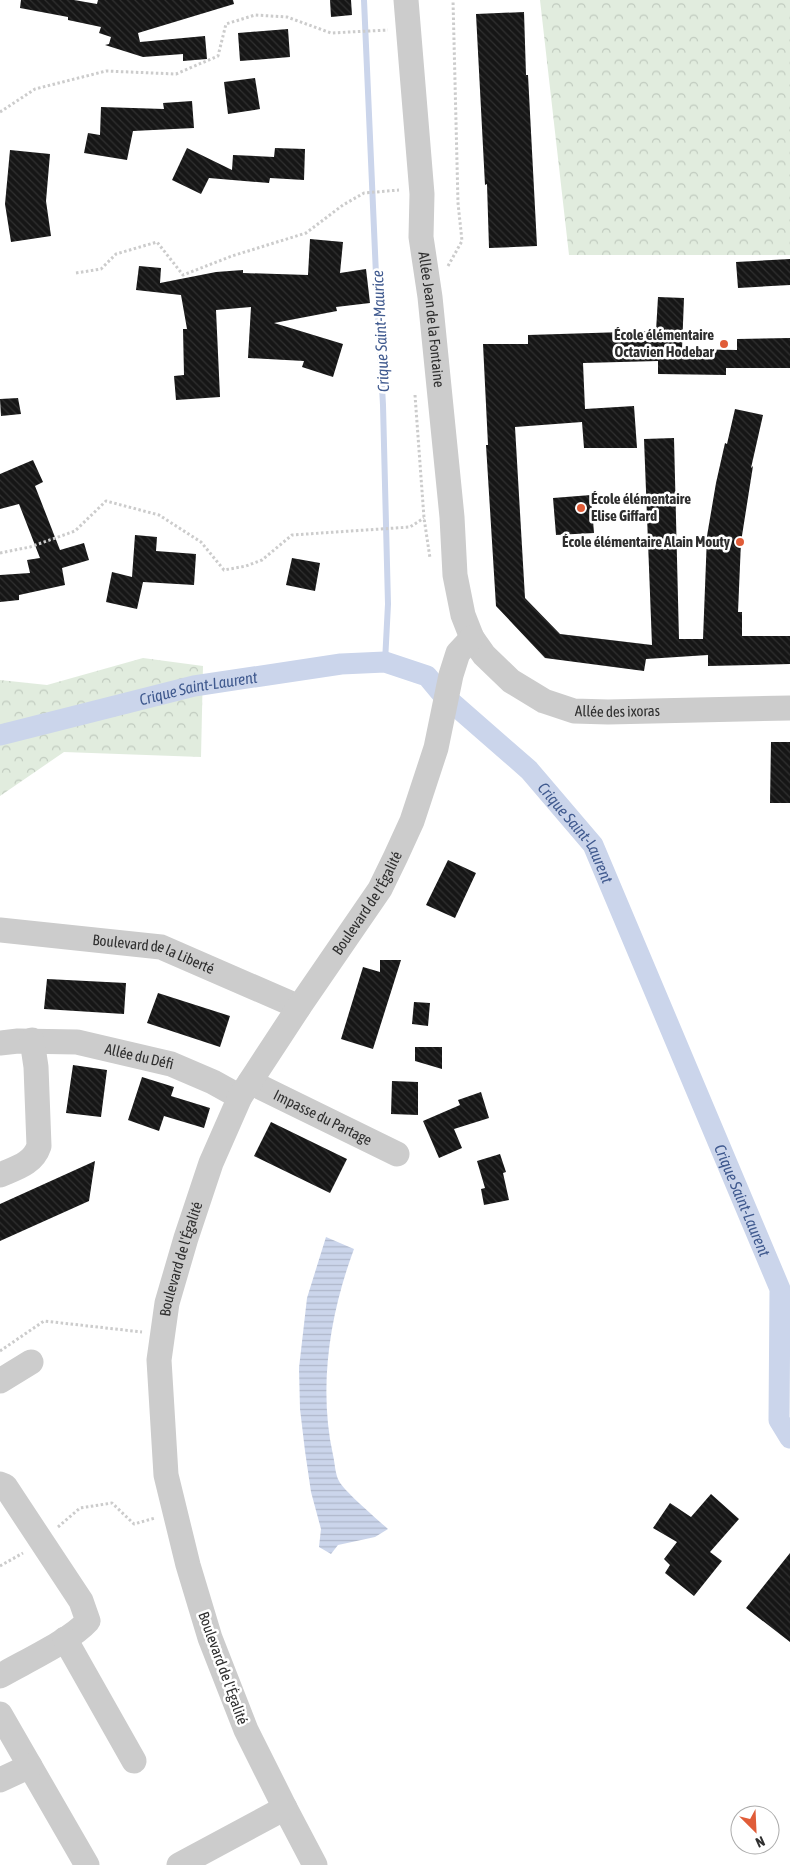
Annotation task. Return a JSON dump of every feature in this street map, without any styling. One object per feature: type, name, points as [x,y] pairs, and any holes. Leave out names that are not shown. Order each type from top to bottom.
[{"type":"street","name":"Allée Jean de la Fontaine","points":[[406,0],[422,194],[421,237],[430,297],[452,517],[455,575],[463,615],[472,638]]},
{"type":"street","name":"Boulevard de l'Égalité","points":[[315,1865],[284,1808],[246,1730],[210,1638],[166,1475],[159,1360],[167,1303],[186,1238],[212,1164],[245,1090],[380,889],[412,820],[436,748],[450,675],[458,654],[472,638]]},
{"type":"street","name":"Allée des ixoras","points":[[472,638],[484,655],[511,681],[544,701],[574,711],[790,708]]},
{"type":"street","name":"Boulevard de la Liberté","points":[[0,930],[162,947],[299,1007]]},
{"type":"street","name":"Allée du Défi","points":[[0,1043],[32,1040],[77,1042],[171,1064],[213,1082],[245,1090]]},
{"type":"street","points":[[0,1175],[27,1163],[36,1155],[39,1146],[36,1067],[32,1040]]},
{"type":"street","name":"Impasse du Partage","points":[[245,1090],[397,1154]]},
{"type":"street","points":[[0,1381],[31,1362]]},
{"type":"street","points":[[0,1484],[5,1486],[81,1601],[88,1621],[81,1629],[0,1676]]},
{"type":"street","points":[[65,1639],[134,1762]]},
{"type":"street","points":[[0,1714],[87,1865]]},
{"type":"street","points":[[0,1780],[30,1766]]},
{"type":"street","points":[[180,1865],[284,1808]]},
{"type":"path","points":[[430,297],[462,242],[458,203],[452,0]]},
{"type":"path","points":[[0,112],[35,89],[106,71],[176,74],[218,56],[226,24],[255,16],[287,18],[331,33],[380,31]]},
{"type":"path","points":[[76,274],[101,268],[116,254],[157,242],[183,275],[232,256],[306,233],[343,205],[364,193],[396,189]]},
{"type":"path","points":[[415,388],[424,518],[430,562]]},
{"type":"path","points":[[0,553],[30,547],[75,531],[106,501],[159,515],[201,542],[224,570],[246,566],[262,560],[292,535],[410,527]]},
{"type":"path","points":[[0,1351],[44,1321],[163,1334]]},
{"type":"path","points":[[0,1566],[41,1542],[80,1508],[112,1504],[134,1524],[175,1512]]},
{"type":"green space","points":[[540,0],[790,0],[790,255],[569,255]]},
{"type":"green space","points":[[143,658],[203,666],[201,757],[64,752],[0,796],[0,680],[47,685]]},
{"type":"water","points":[[326,1237],[354,1249],[338,1299],[329,1350],[327,1403],[336,1472],[339,1481],[347,1491],[388,1529],[375,1537],[338,1545],[331,1554],[319,1547],[321,1529],[311,1492],[305,1451],[300,1409],[299,1368],[307,1298]]},
{"type":"building","points":[[21,0],[74,0],[97,4],[98,0],[233,0],[234,4],[138,33],[140,42],[205,36],[207,59],[183,61],[183,54],[143,57],[105,45],[109,44],[111,37],[99,33],[101,27],[68,20],[68,17],[20,8]]},
{"type":"building","points":[[330,0],[351,0],[352,15],[331,17]]},
{"type":"building","points":[[524,12],[537,246],[489,248],[487,184],[485,185],[476,14]]},
{"type":"building","points":[[288,29],[290,57],[240,61],[238,33]]},
{"type":"building","points":[[255,78],[260,109],[228,114],[224,82]]},
{"type":"building","points":[[192,101],[194,128],[133,131],[127,160],[84,153],[88,133],[100,135],[101,107],[164,109],[163,103]]},
{"type":"building","points":[[187,148],[232,170],[233,155],[274,157],[275,148],[305,149],[304,180],[270,178],[269,183],[209,178],[201,194],[172,180]]},
{"type":"building","points":[[10,150],[50,154],[46,201],[51,236],[11,242],[5,204]]},
{"type":"building","points":[[310,239],[343,242],[340,273],[366,269],[370,303],[336,307],[337,311],[274,323],[343,344],[333,377],[302,367],[304,361],[248,358],[251,307],[216,310],[220,397],[176,400],[174,376],[184,375],[183,329],[187,329],[181,295],[136,290],[139,266],[161,268],[160,283],[216,272],[243,270],[243,273],[308,275]]},
{"type":"building","points":[[790,259],[790,285],[738,288],[736,262]]},
{"type":"building","points":[[658,297],[684,298],[682,349],[737,350],[737,339],[790,338],[790,368],[726,368],[726,375],[658,374],[658,361],[583,363],[585,409],[634,406],[637,448],[584,448],[582,422],[515,427],[525,598],[560,634],[652,645],[644,439],[674,438],[679,639],[703,639],[707,536],[725,443],[727,444],[735,409],[763,415],[751,468],[753,466],[741,542],[738,612],[742,612],[742,636],[790,636],[790,664],[708,666],[708,655],[646,659],[644,671],[545,658],[496,606],[486,445],[488,445],[483,344],[528,344],[528,335],[656,331]]},
{"type":"building","points":[[18,398],[21,414],[1,416],[0,399]]},
{"type":"building","points":[[33,460],[43,482],[35,486],[60,550],[84,543],[89,560],[62,568],[65,585],[19,595],[19,600],[0,602],[0,575],[30,573],[27,560],[40,558],[19,504],[0,509],[0,474]]},
{"type":"building","points":[[591,495],[594,533],[556,535],[553,498]]},
{"type":"building","points":[[135,535],[157,537],[156,551],[196,554],[194,585],[143,582],[137,609],[106,602],[112,572],[132,577]]},
{"type":"building","points":[[292,558],[320,563],[315,591],[286,585]]},
{"type":"building","points":[[771,742],[790,742],[790,803],[770,803]]},
{"type":"building","points":[[448,860],[476,873],[455,918],[426,905]]},
{"type":"building","points":[[380,960],[401,960],[373,1049],[341,1039],[363,967],[380,972]]},
{"type":"building","points":[[47,979],[126,983],[124,1014],[44,1009]]},
{"type":"building","points":[[158,993],[230,1016],[220,1047],[147,1023]]},
{"type":"building","points":[[414,1002],[430,1003],[428,1026],[412,1024]]},
{"type":"building","points":[[415,1047],[442,1047],[442,1069],[415,1061]]},
{"type":"building","points":[[73,1065],[107,1070],[101,1117],[66,1113]]},
{"type":"building","points":[[142,1077],[174,1087],[171,1096],[210,1108],[204,1128],[164,1116],[159,1131],[128,1120]]},
{"type":"building","points":[[392,1081],[418,1082],[418,1115],[391,1114]]},
{"type":"building","points":[[481,1092],[489,1118],[454,1129],[462,1148],[439,1158],[423,1121],[460,1105],[458,1100]]},
{"type":"building","points":[[271,1122],[347,1159],[330,1193],[254,1156]]},
{"type":"building","points":[[500,1154],[506,1172],[503,1173],[509,1200],[484,1205],[481,1189],[485,1188],[477,1161]]},
{"type":"building","points":[[95,1161],[89,1201],[0,1241],[0,1204]]},
{"type":"building","points":[[711,1494],[739,1519],[710,1552],[722,1561],[694,1596],[665,1573],[670,1565],[664,1559],[677,1542],[653,1528],[670,1503],[691,1517]]},
{"type":"building","points":[[790,1553],[790,1642],[746,1608]]},
{"type":"waterway","name":"Crique Saint-Maurice","points":[[364,0],[383,405],[388,604],[385,662]]},
{"type":"waterway","name":"Crique Saint-Laurent","points":[[0,735],[194,686],[341,664],[385,662],[427,676],[442,694],[529,770],[593,845],[780,1289],[779,1420],[790,1438]]},
{"type":"place","name":"École élémentaire Octavien Hodebar","points":[[724,344]]},
{"type":"place","name":"École élémentaire Elise Giffard","points":[[581,508]]},
{"type":"place","name":"École élémentaire Alain Mouty","points":[[740,542]]}]
